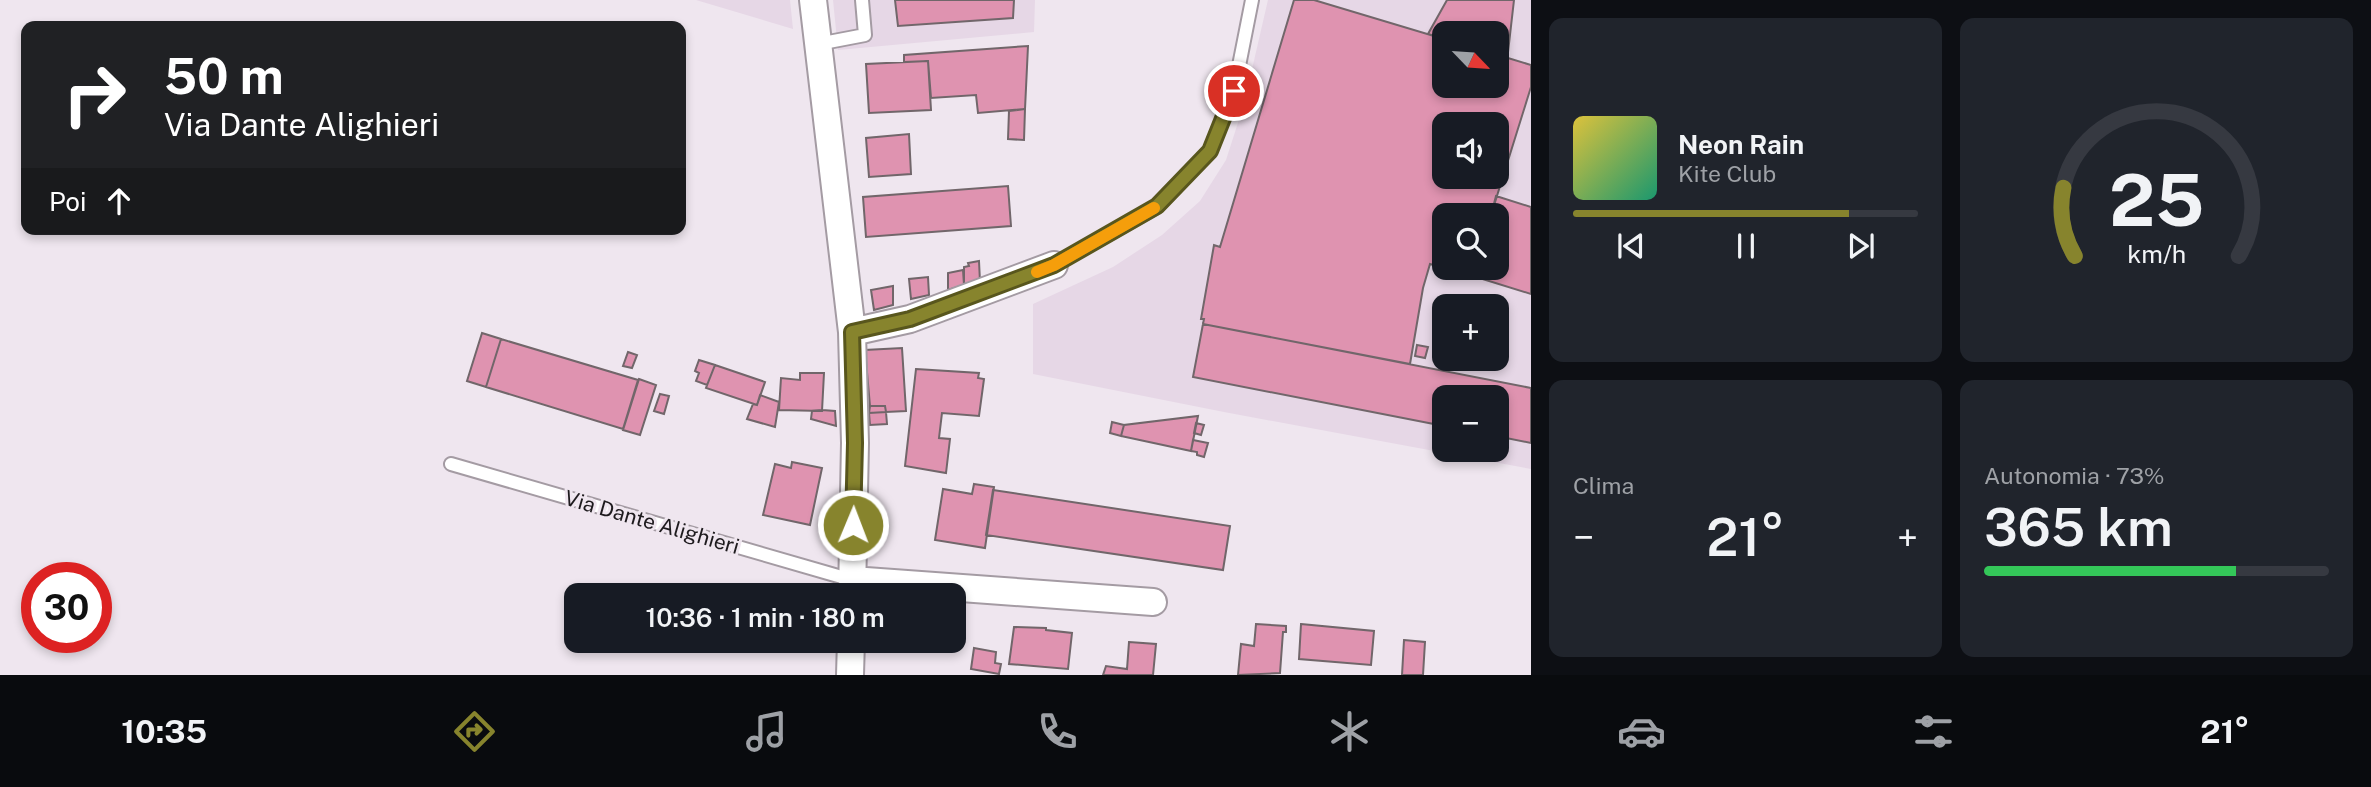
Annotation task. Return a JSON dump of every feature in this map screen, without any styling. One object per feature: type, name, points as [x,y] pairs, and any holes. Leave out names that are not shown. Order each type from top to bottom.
[{"type":"street","points":[[813,0],[852,332],[855,443],[852,583]]},
{"type":"street","points":[[852,332],[910,319],[1054,265]]},
{"type":"street","name":"Via Dante Alighieri","points":[[966,593],[1153,602]]},
{"type":"street","points":[[850,675],[851,653]]},
{"type":"lane","points":[[818,44],[865,35],[862,0]]},
{"type":"lane","points":[[1054,265],[1157,206],[1210,151],[1234,91],[1252,0]]},
{"type":"lane","name":"Via Dante Alighieri","points":[[451,464],[839,583]]},
{"type":"shaded area","points":[[696,0],[790,0],[793,29]]},
{"type":"shaded area","points":[[833,0],[1035,0],[1034,32],[838,50]]},
{"type":"shaded area","points":[[1268,0],[1531,0],[1531,469],[1493,462],[1509,462],[1509,385],[1432,385],[1432,451],[1033,374],[1033,304],[1113,267],[1162,235],[1200,201],[1226,160],[1244,104]]},
{"type":"building","points":[[895,0],[1014,0],[1013,18],[898,26]]},
{"type":"building","points":[[1294,0],[1314,0],[1432,35],[1432,98],[1509,98],[1509,58],[1531,65],[1531,87],[1509,157],[1509,112],[1432,112],[1432,189],[1499,189],[1495,203],[1432,203],[1432,265],[1423,288],[1410,364],[1203,324],[1204,319],[1201,319],[1214,245],[1220,247]]},
{"type":"building","points":[[1447,0],[1514,0],[1509,44],[1509,21],[1435,21]]},
{"type":"building","points":[[1028,46],[1025,109],[978,113],[976,95],[931,98],[928,61],[904,62],[904,55]]},
{"type":"building","points":[[928,61],[931,110],[869,113],[866,64]]},
{"type":"building","points":[[1025,109],[1024,140],[1008,139],[1009,111]]},
{"type":"building","points":[[909,134],[911,174],[869,177],[866,138]]},
{"type":"building","points":[[1008,186],[1011,226],[866,237],[863,197]]},
{"type":"building","points":[[1496,196],[1531,207],[1531,294],[1486,280],[1509,280],[1509,203],[1494,203]]},
{"type":"building","points":[[979,261],[980,282],[964,285],[964,267],[969,266],[968,263]]},
{"type":"building","points":[[963,270],[964,285],[948,290],[948,273]]},
{"type":"building","points":[[928,277],[929,295],[911,299],[909,279]]},
{"type":"building","points":[[893,286],[893,305],[874,310],[871,290]]},
{"type":"building","points":[[1203,324],[1432,369],[1432,371],[1531,388],[1531,443],[1509,439],[1509,385],[1432,385],[1432,424],[1193,377]]},
{"type":"building","points":[[482,333],[501,339],[486,387],[467,381]]},
{"type":"building","points":[[501,339],[638,380],[623,429],[486,387]]},
{"type":"building","points":[[1417,345],[1428,347],[1425,358],[1415,356]]},
{"type":"building","points":[[902,348],[906,411],[886,412],[885,406],[870,406],[865,350]]},
{"type":"building","points":[[628,352],[637,355],[632,368],[623,366]]},
{"type":"building","points":[[699,360],[715,365],[707,385],[696,381],[699,373],[695,371]]},
{"type":"building","points":[[715,365],[765,382],[757,405],[706,388]]},
{"type":"building","points":[[916,369],[979,373],[978,378],[984,379],[979,416],[942,413],[939,438],[950,439],[946,473],[905,466]]},
{"type":"building","points":[[800,373],[824,373],[822,411],[779,410],[781,378],[800,380]]},
{"type":"building","points":[[639,379],[656,385],[640,435],[623,430]]},
{"type":"building","points":[[660,394],[669,396],[664,414],[654,411]]},
{"type":"building","points":[[760,395],[779,402],[775,427],[747,419],[753,404],[757,405]]},
{"type":"building","points":[[870,406],[885,406],[886,412],[869,413]]},
{"type":"building","points":[[812,411],[835,411],[836,426],[811,419]]},
{"type":"building","points":[[886,412],[887,424],[870,425],[869,413]]},
{"type":"building","points":[[1198,416],[1191,451],[1121,436],[1124,425]]},
{"type":"building","points":[[1112,422],[1124,425],[1121,436],[1110,433]]},
{"type":"building","points":[[1196,423],[1204,425],[1201,435],[1194,433]]},
{"type":"building","points":[[1193,440],[1208,443],[1204,457],[1191,451]]},
{"type":"building","points":[[792,462],[822,468],[810,525],[763,515],[775,464],[791,468]]},
{"type":"building","points":[[974,484],[994,487],[985,548],[935,540],[943,489],[972,494]]},
{"type":"building","points":[[993,490],[1230,526],[1223,570],[986,535]]},
{"type":"building","points":[[1256,624],[1286,626],[1286,632],[1283,632],[1280,673],[1238,675],[1241,644],[1254,646]]},
{"type":"building","points":[[1301,624],[1374,631],[1371,665],[1299,659]]},
{"type":"building","points":[[1014,627],[1046,628],[1072,633],[1068,669],[1009,664]]},
{"type":"building","points":[[1404,640],[1425,642],[1423,675],[1402,675]]},
{"type":"building","points":[[1129,642],[1156,644],[1153,675],[1103,675],[1106,666],[1127,669]]},
{"type":"building","points":[[974,648],[996,652],[995,663],[1001,664],[999,674],[971,669]]},
{"type":"slow traffic","points":[[1037,272],[1154,208]]},
{"type":"route","points":[[853,525],[855,443],[852,332],[910,319],[1054,265],[1157,206],[1210,151],[1234,91]]}]
